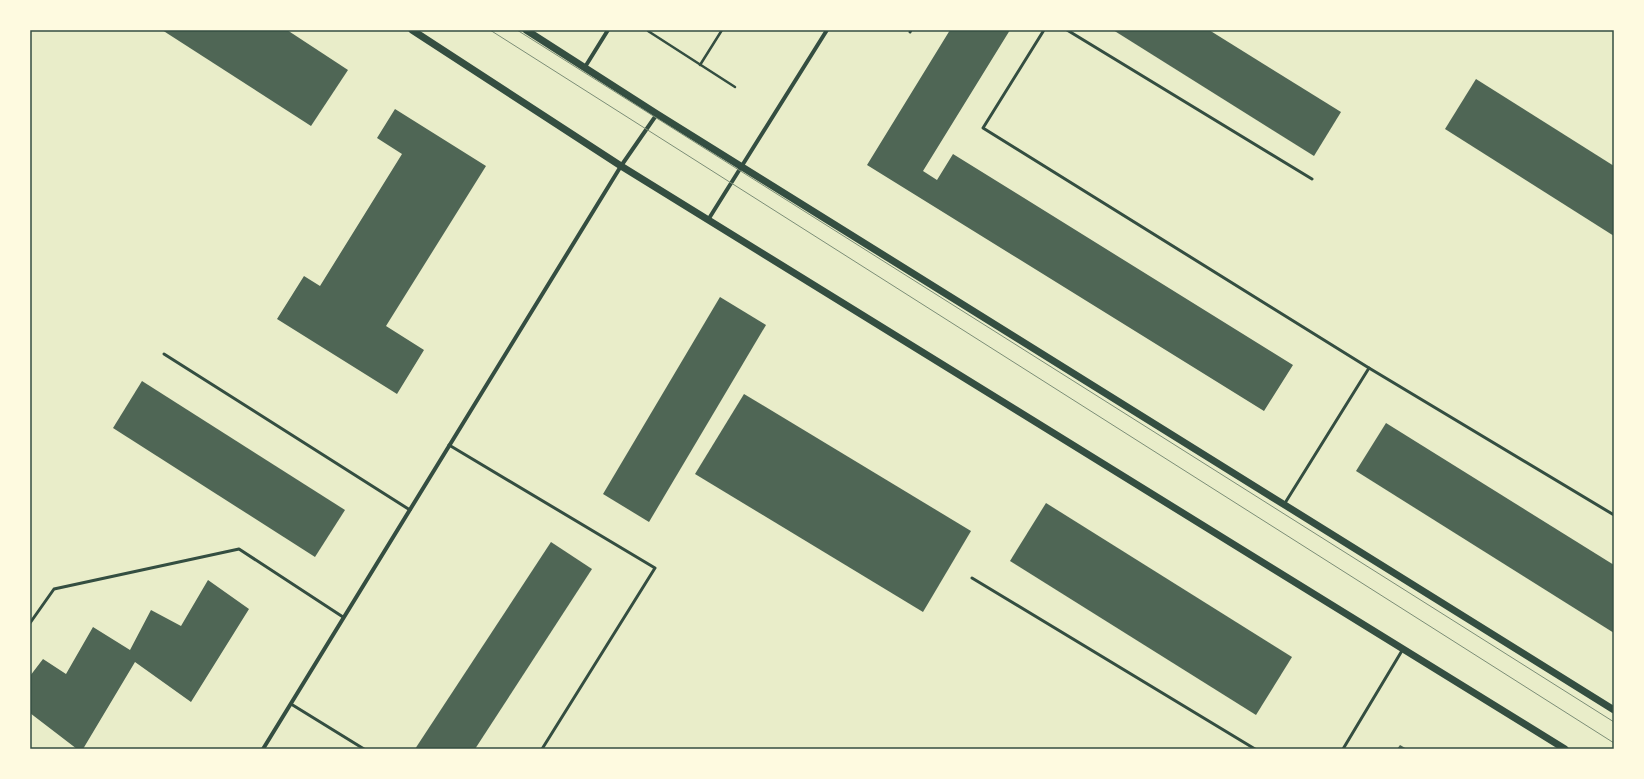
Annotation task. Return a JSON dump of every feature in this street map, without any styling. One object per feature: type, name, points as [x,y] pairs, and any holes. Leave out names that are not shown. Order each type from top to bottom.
[{"type":"street","points":[[412,30],[621,166],[1564,749]]},
{"type":"street","points":[[526,30],[657,114],[1285,503],[1614,710]]},
{"type":"street","points":[[585,67],[608,30]]},
{"type":"street","points":[[708,220],[827,30]]},
{"type":"street","points":[[263,749],[621,166],[657,114]]},
{"type":"lane","points":[[1044,30],[983,128],[1370,368],[1614,515]]},
{"type":"lane","points":[[1067,30],[1312,179]]},
{"type":"lane","points":[[164,354],[410,510]]},
{"type":"lane","points":[[1285,503],[1370,368]]},
{"type":"lane","points":[[449,445],[655,568],[542,749]]},
{"type":"lane","points":[[30,624],[54,589],[239,549],[343,618]]},
{"type":"lane","points":[[972,578],[1255,749]]},
{"type":"lane","points":[[1343,749],[1403,649]]},
{"type":"lane","points":[[291,704],[364,749]]},
{"type":"path","points":[[700,64],[722,30]]},
{"type":"path","points":[[648,31],[735,87]]},
{"type":"building","points":[[162,30],[287,30],[348,70],[311,126]]},
{"type":"building","points":[[950,30],[1010,30],[923,171],[937,180],[953,154],[1293,365],[1264,411],[867,165]]},
{"type":"building","points":[[1113,30],[1209,30],[1341,112],[1314,156]]},
{"type":"building","points":[[1476,79],[1614,166],[1614,236],[1445,129]]},
{"type":"building","points":[[395,109],[486,166],[386,326],[424,350],[397,394],[277,319],[304,276],[320,286],[402,154],[377,138]]},
{"type":"building","points":[[720,297],[766,325],[649,522],[603,494]]},
{"type":"building","points":[[142,381],[345,510],[315,557],[113,428]]},
{"type":"building","points":[[744,394],[971,531],[923,612],[695,474]]},
{"type":"building","points":[[1386,423],[1614,565],[1614,633],[1356,471]]},
{"type":"building","points":[[1046,503],[1292,657],[1256,715],[1010,561]]},
{"type":"building","points":[[551,542],[592,569],[475,749],[415,749]]},
{"type":"building","points":[[208,580],[249,609],[191,702],[135,662],[83,749],[77,749],[30,713],[30,676],[43,659],[66,674],[93,627],[130,650],[151,610],[181,626]]},
{"type":"building","points":[[1400,745],[1407,749],[1397,749]]},
{"type":"tram line","points":[[490,30],[1614,743]]},
{"type":"tram line","points":[[517,30],[1614,722]]}]
